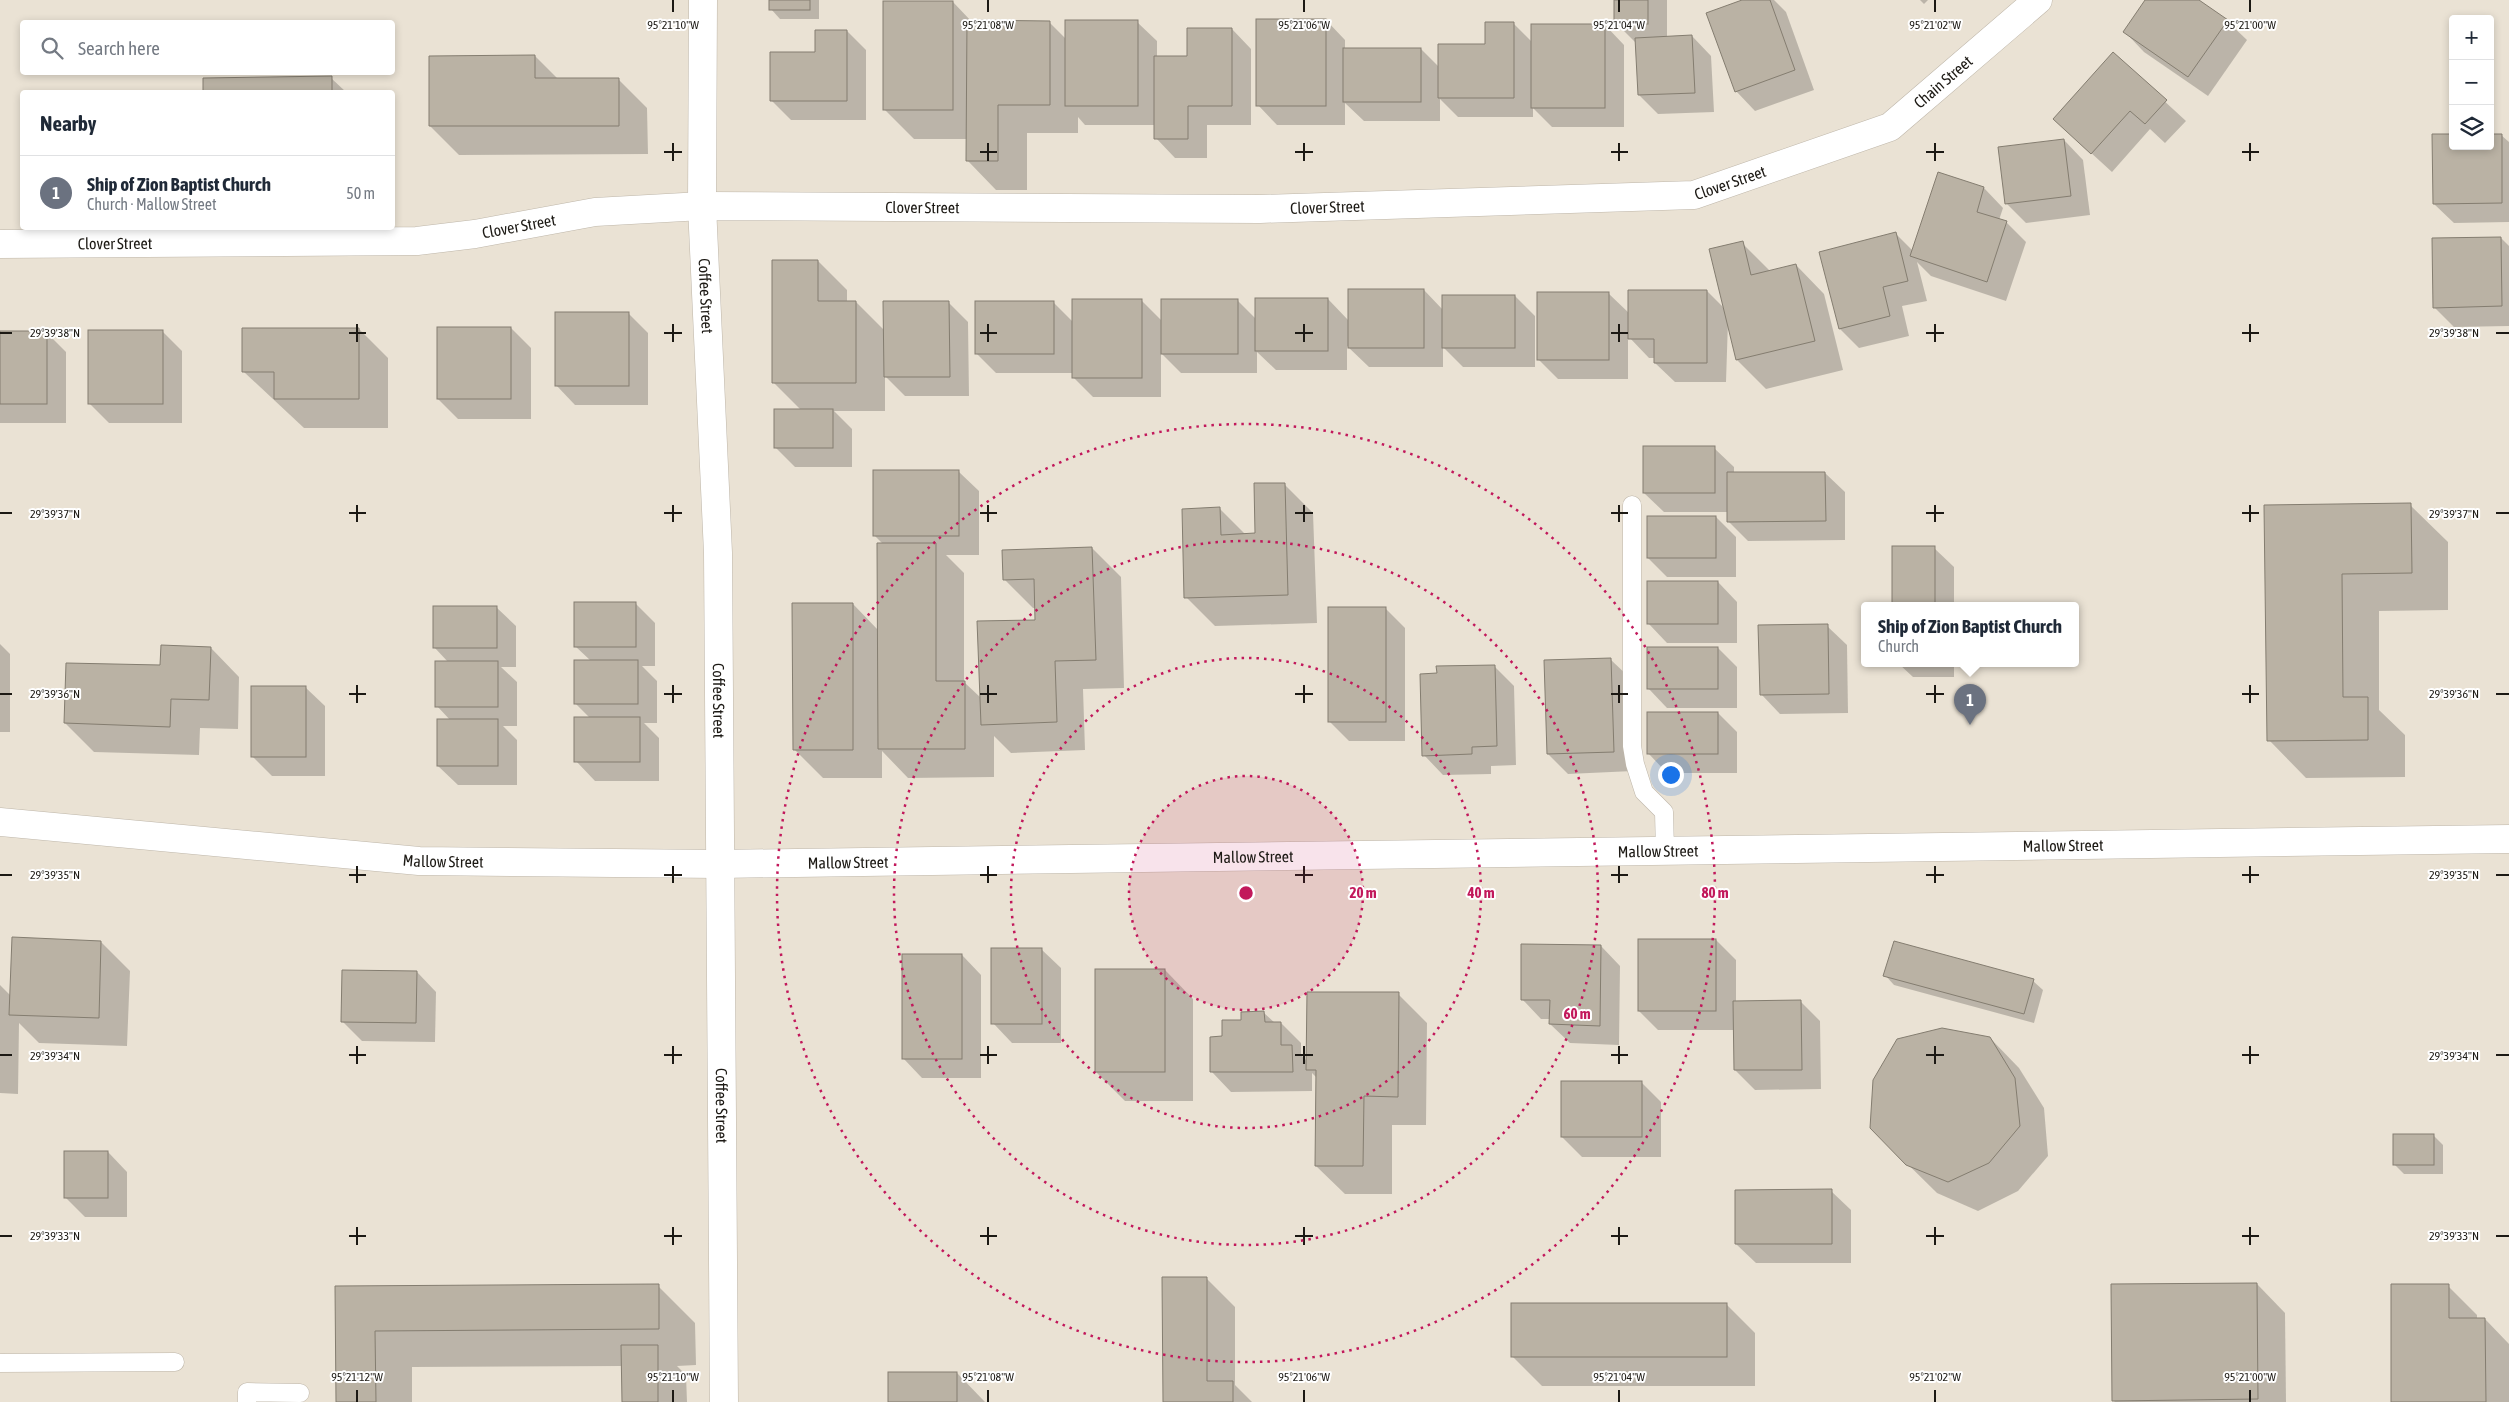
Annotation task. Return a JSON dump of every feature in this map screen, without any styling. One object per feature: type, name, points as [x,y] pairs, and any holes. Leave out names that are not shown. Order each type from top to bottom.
[{"type":"street","name":"Coffee Street","points":[[703,0],[702,206],[718,553],[724,1402]]},
{"type":"street","name":"Chain Street","points":[[1838,145],[1890,127],[2038,0]]},
{"type":"street","name":"Clover Street","points":[[0,244],[417,241],[475,234],[595,212],[702,206],[1260,209],[1694,195],[1838,145]]},
{"type":"street","name":"Mallow Street","points":[[0,822],[419,861],[719,864],[2509,839]]},
{"type":"lane","points":[[1632,505],[1632,746],[1635,764],[1644,792],[1664,812],[1665,851]]},
{"type":"lane","points":[[0,1364],[175,1362]]},
{"type":"lane","points":[[247,1402],[247,1392],[300,1393]]},
{"type":"building","points":[[769,0],[810,0],[810,10],[769,10]]},
{"type":"building","points":[[1614,0],[1648,0],[1648,24],[1614,24]]},
{"type":"building","points":[[1742,0],[1770,0],[1795,70],[1735,92],[1706,13]]},
{"type":"building","points":[[2145,0],[2199,0],[2228,20],[2188,77],[2123,32]]},
{"type":"building","points":[[883,1],[953,1],[953,110],[883,110]]},
{"type":"building","points":[[1256,19],[1326,19],[1326,106],[1256,106]]},
{"type":"building","points":[[967,20],[1050,21],[1050,105],[998,105],[998,161],[966,161]]},
{"type":"building","points":[[1065,20],[1138,20],[1138,106],[1065,106]]},
{"type":"building","points":[[1485,22],[1514,22],[1514,98],[1438,98],[1438,44],[1485,44]]},
{"type":"building","points":[[1531,24],[1605,24],[1605,108],[1531,108]]},
{"type":"building","points":[[1187,28],[1232,28],[1232,106],[1188,106],[1188,139],[1154,139],[1154,56],[1187,56]]},
{"type":"building","points":[[815,30],[847,30],[847,101],[770,101],[770,52],[815,52]]},
{"type":"building","points":[[1692,35],[1695,93],[1638,95],[1635,38]]},
{"type":"building","points":[[1343,48],[1421,48],[1421,102],[1343,102]]},
{"type":"building","points":[[2113,52],[2167,100],[2145,124],[2130,111],[2091,154],[2053,119]]},
{"type":"building","points":[[535,55],[535,78],[619,78],[619,126],[429,126],[429,56]]},
{"type":"building","points":[[332,76],[332,90],[203,90],[203,78]]},
{"type":"building","points":[[2432,134],[2449,134],[2449,150],[2494,150],[2494,134],[2502,134],[2502,203],[2433,204]]},
{"type":"building","points":[[2064,139],[2071,196],[2005,204],[1998,147]]},
{"type":"building","points":[[1938,172],[1984,187],[1977,212],[2007,221],[1987,282],[1910,256]]},
{"type":"building","points":[[1896,232],[1908,281],[1883,287],[1890,316],[1839,329],[1819,252]]},
{"type":"building","points":[[2501,237],[2502,306],[2433,308],[2432,238]]},
{"type":"building","points":[[1743,241],[1751,275],[1796,264],[1815,341],[1736,360],[1709,249]]},
{"type":"building","points":[[772,260],[818,260],[818,301],[856,301],[856,383],[772,383]]},
{"type":"building","points":[[1348,289],[1424,289],[1424,348],[1348,348]]},
{"type":"building","points":[[1628,290],[1707,290],[1707,363],[1654,363],[1654,339],[1628,339]]},
{"type":"building","points":[[1537,292],[1609,292],[1609,360],[1537,360]]},
{"type":"building","points":[[1442,295],[1515,295],[1515,348],[1442,348]]},
{"type":"building","points":[[1255,298],[1328,298],[1328,351],[1255,351]]},
{"type":"building","points":[[1072,299],[1142,299],[1142,378],[1072,378]]},
{"type":"building","points":[[1161,299],[1238,299],[1238,354],[1161,354]]},
{"type":"building","points":[[883,301],[949,301],[950,377],[884,377]]},
{"type":"building","points":[[975,301],[1054,301],[1054,354],[975,354]]},
{"type":"building","points":[[555,312],[629,312],[629,386],[555,386]]},
{"type":"building","points":[[437,327],[511,327],[511,399],[437,399]]},
{"type":"building","points":[[242,328],[359,328],[359,399],[274,399],[274,372],[242,372]]},
{"type":"building","points":[[88,330],[163,330],[163,404],[88,404]]},
{"type":"building","points":[[0,331],[47,331],[47,404],[0,404]]},
{"type":"building","points":[[774,409],[833,409],[833,448],[774,448]]},
{"type":"building","points":[[1643,446],[1715,446],[1715,493],[1643,493]]},
{"type":"building","points":[[873,470],[959,470],[959,536],[873,536]]},
{"type":"building","points":[[1727,472],[1825,472],[1826,521],[1727,522]]},
{"type":"building","points":[[1254,483],[1285,483],[1288,595],[1184,598],[1182,509],[1220,507],[1221,535],[1255,533]]},
{"type":"building","points":[[2411,503],[2412,573],[2342,574],[2343,697],[2368,697],[2368,740],[2267,741],[2264,505]]},
{"type":"building","points":[[1647,516],[1716,516],[1716,558],[1647,558]]},
{"type":"building","points":[[877,543],[936,543],[936,681],[965,681],[965,749],[878,749]]},
{"type":"building","points":[[1892,546],[1935,546],[1935,602],[1892,602]]},
{"type":"building","points":[[1092,547],[1096,660],[1055,661],[1057,722],[981,725],[977,621],[1035,620],[1034,579],[1003,580],[1002,550]]},
{"type":"building","points":[[1647,581],[1718,581],[1718,624],[1647,624]]},
{"type":"building","points":[[574,602],[636,602],[636,647],[574,647]]},
{"type":"building","points":[[792,603],[853,603],[853,750],[793,750]]},
{"type":"building","points":[[433,606],[497,606],[497,648],[433,648]]},
{"type":"building","points":[[1328,607],[1386,607],[1386,722],[1328,722]]},
{"type":"building","points":[[1828,624],[1829,694],[1760,695],[1758,625]]},
{"type":"building","points":[[161,645],[211,647],[209,700],[171,699],[170,727],[64,723],[66,663],[160,665]]},
{"type":"building","points":[[1647,647],[1718,647],[1718,689],[1647,689]]},
{"type":"building","points":[[1611,658],[1614,752],[1547,754],[1544,660]]},
{"type":"building","points":[[574,660],[638,660],[638,704],[574,704]]},
{"type":"building","points":[[435,661],[498,661],[498,707],[435,707]]},
{"type":"building","points":[[1495,665],[1497,746],[1472,747],[1472,754],[1422,756],[1420,674],[1437,673],[1436,666]]},
{"type":"building","points":[[251,686],[306,686],[306,757],[251,757]]},
{"type":"building","points":[[1647,712],[1718,712],[1718,754],[1647,754]]},
{"type":"building","points":[[574,717],[640,717],[640,762],[574,762]]},
{"type":"building","points":[[437,719],[498,719],[498,766],[437,766]]},
{"type":"building","points":[[12,937],[101,941],[99,1018],[9,1015]]},
{"type":"building","points":[[1638,939],[1716,939],[1716,1011],[1638,1011]]},
{"type":"building","points":[[1894,941],[2034,979],[2024,1014],[1883,976]]},
{"type":"building","points":[[1521,944],[1601,945],[1600,1026],[1549,1024],[1550,1000],[1521,1000]]},
{"type":"building","points":[[991,948],[1042,948],[1042,1024],[991,1024]]},
{"type":"building","points":[[902,954],[962,954],[962,1059],[902,1059]]},
{"type":"building","points":[[1095,969],[1165,969],[1165,1072],[1095,1072]]},
{"type":"building","points":[[342,970],[417,971],[416,1023],[341,1022]]},
{"type":"building","points":[[1307,992],[1399,992],[1398,1097],[1364,1096],[1363,1166],[1315,1166],[1316,1070],[1306,1070]]},
{"type":"building","points":[[1801,1000],[1802,1070],[1734,1070],[1733,1001]]},
{"type":"building","points":[[1264,1011],[1265,1022],[1281,1022],[1281,1045],[1292,1045],[1293,1072],[1210,1072],[1210,1037],[1222,1036],[1222,1020],[1241,1020],[1241,1012]]},
{"type":"building","points":[[1942,1028],[1990,1037],[2015,1078],[2020,1126],[1989,1163],[1948,1182],[1906,1165],[1870,1128],[1873,1080],[1897,1039]]},
{"type":"building","points":[[1561,1081],[1642,1081],[1642,1137],[1561,1137]]},
{"type":"building","points":[[2393,1134],[2434,1134],[2434,1165],[2393,1165]]},
{"type":"building","points":[[64,1151],[108,1151],[108,1198],[64,1198]]},
{"type":"building","points":[[1832,1189],[1832,1244],[1735,1244],[1735,1190]]},
{"type":"building","points":[[1162,1277],[1207,1277],[1207,1381],[1233,1381],[1233,1402],[1163,1402]]},
{"type":"building","points":[[2257,1283],[2258,1399],[2112,1401],[2111,1284]]},
{"type":"building","points":[[659,1284],[659,1329],[375,1331],[376,1402],[336,1402],[335,1286]]},
{"type":"building","points":[[2391,1284],[2449,1284],[2449,1318],[2485,1318],[2486,1402],[2391,1402]]},
{"type":"building","points":[[1511,1303],[1727,1303],[1727,1357],[1511,1357]]},
{"type":"building","points":[[621,1345],[658,1345],[658,1402],[622,1402]]},
{"type":"building","points":[[888,1372],[957,1372],[957,1402],[888,1402]]},
{"type":"place","name":"Ship of Zion Baptist Church","points":[[1970,725]]}]
